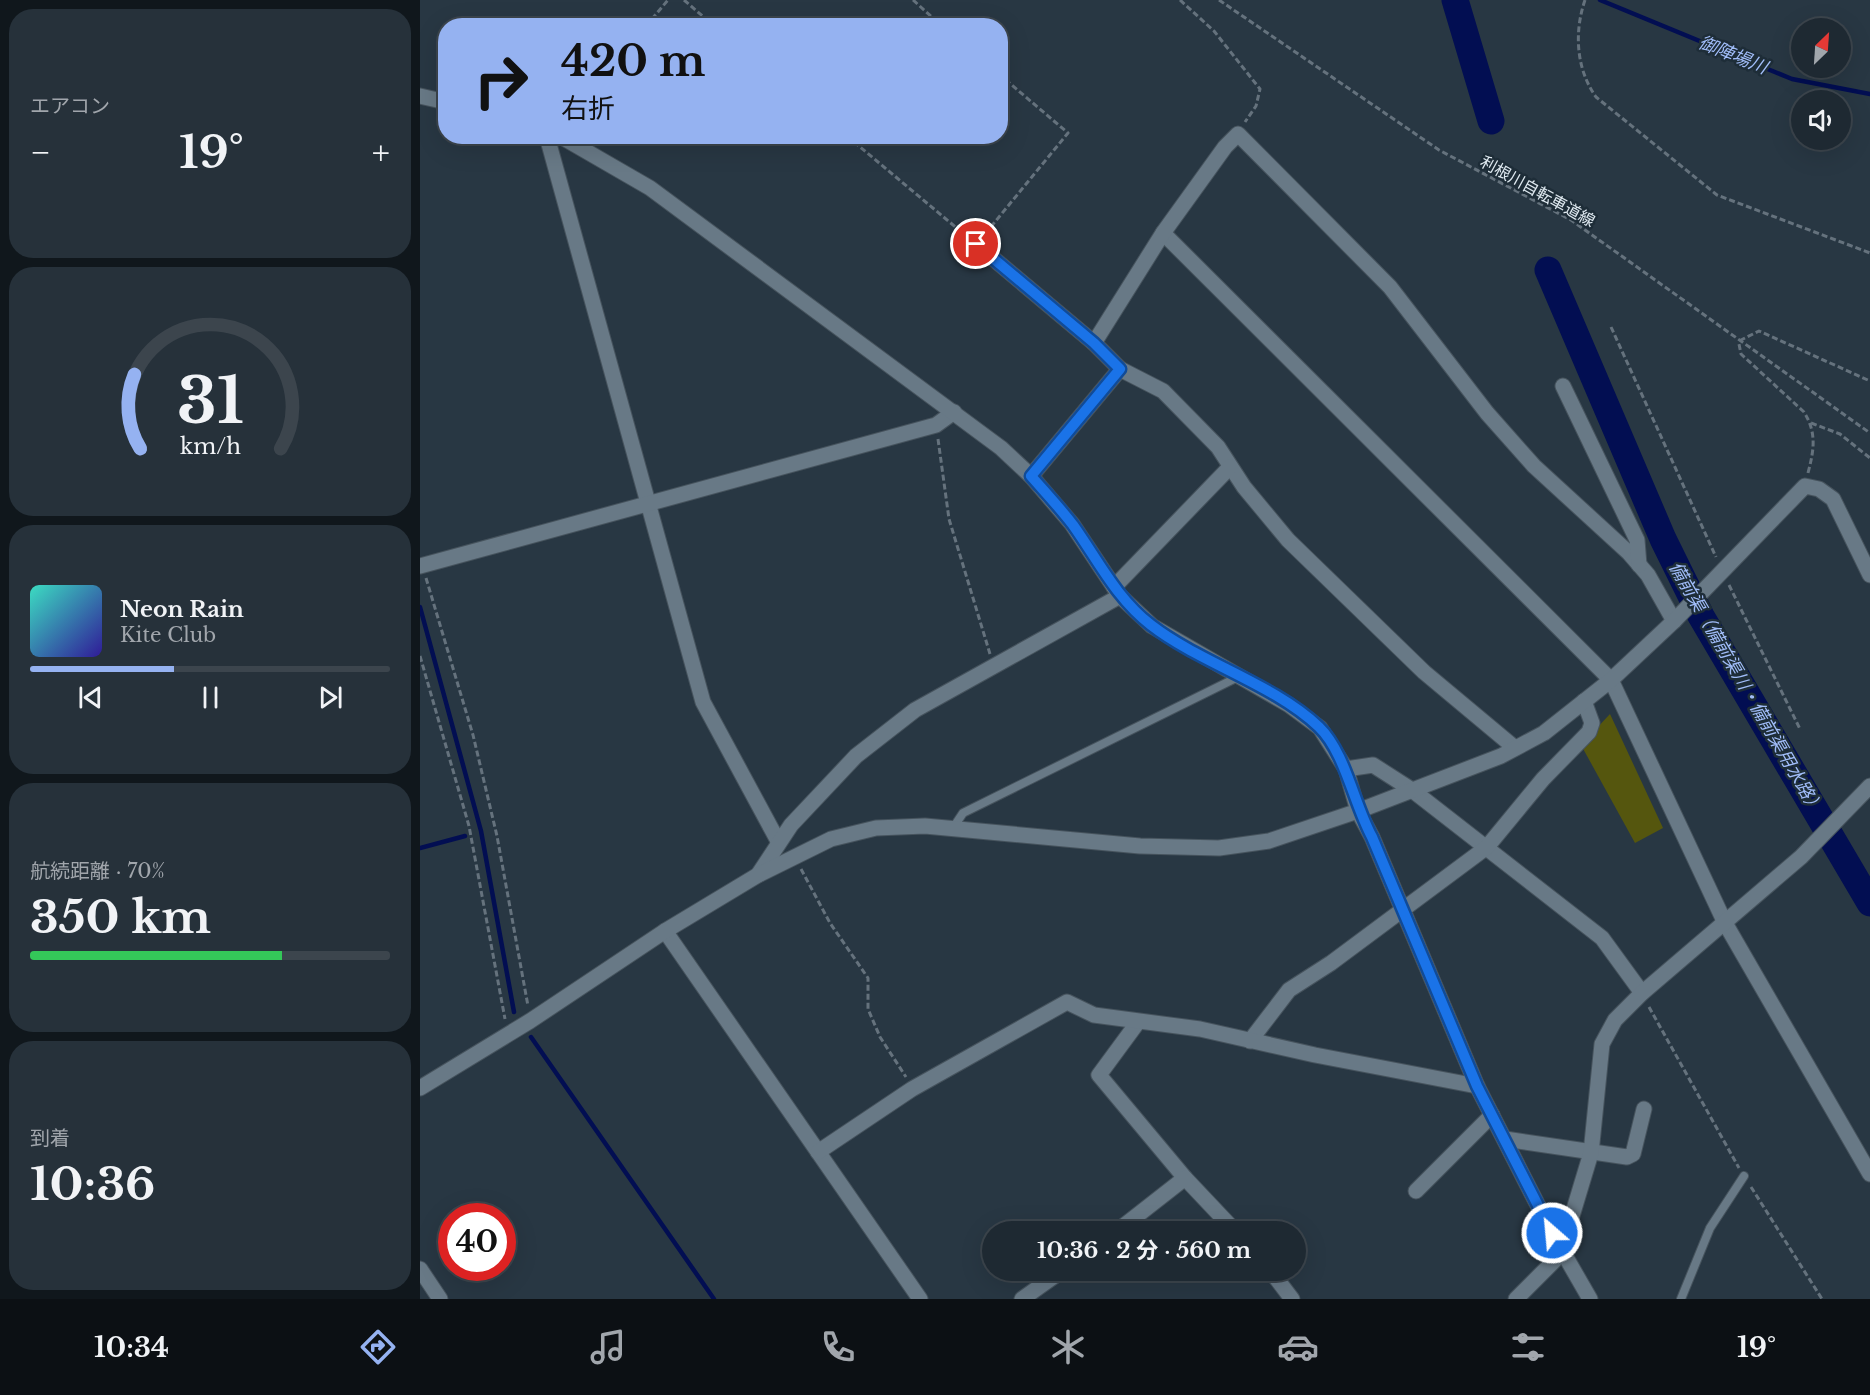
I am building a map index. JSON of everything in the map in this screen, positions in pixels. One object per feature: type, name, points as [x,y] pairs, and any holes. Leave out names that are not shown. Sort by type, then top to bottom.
[{"type":"street","points":[[420,96],[438,100]]},
{"type":"street","points":[[1094,343],[1163,232],[1225,147],[1238,134],[1390,287],[1487,413],[1534,466],[1648,575],[1674,621]]},
{"type":"street","points":[[549,144],[703,702],[778,842]]},
{"type":"street","points":[[574,144],[650,188],[1001,448],[1031,476],[1072,524],[1117,592],[1152,626],[1290,705],[1320,728],[1346,769],[1358,811],[1403,910],[1477,1086],[1590,1299]]},
{"type":"street","points":[[1163,232],[1611,680],[1725,923],[1870,1174]]},
{"type":"street","points":[[976,244],[1094,343],[1120,369],[1163,392],[1218,447],[1230,467],[1288,540],[1424,672],[1515,748]]},
{"type":"street","points":[[1031,476],[1120,369]]},
{"type":"street","points":[[1563,386],[1637,540],[1639,565]]},
{"type":"street","points":[[421,565],[936,425],[954,412]]},
{"type":"street","points":[[758,875],[778,842],[856,756],[915,710],[1117,592],[1230,467]]},
{"type":"street","points":[[420,1088],[507,1032],[530,1021],[665,931],[758,875],[831,839],[876,828],[925,826],[1140,846],[1219,848],[1269,842],[1358,811],[1515,748],[1544,733],[1611,680],[1674,621],[1805,486],[1819,489],[1833,499],[1870,575]]},
{"type":"street","points":[[1250,1041],[1289,990],[1331,963],[1487,847],[1543,779],[1589,732],[1593,723],[1584,701]]},
{"type":"street","points":[[1346,769],[1373,765],[1412,790],[1602,938],[1642,993]]},
{"type":"street","points":[[1516,1299],[1554,1261],[1562,1249],[1591,1153],[1602,1044],[1615,1020],[1642,993],[1801,856],[1842,817],[1870,786]]},
{"type":"street","points":[[665,931],[920,1299]]},
{"type":"street","points":[[818,1152],[912,1089],[1067,1002],[1094,1015],[1200,1029],[1477,1086]]},
{"type":"street","points":[[1138,1022],[1099,1075],[1185,1178],[1226,1221]]},
{"type":"street","points":[[1504,1139],[1627,1157],[1633,1154],[1644,1109]]},
{"type":"street","points":[[1416,1191],[1492,1115]]},
{"type":"street","points":[[1130,1221],[1185,1178]]},
{"type":"street","points":[[420,1269],[440,1299]]},
{"type":"street","points":[[1022,1299],[1048,1281]]},
{"type":"street","points":[[1278,1281],[1292,1299]]},
{"type":"lane","points":[[953,828],[963,813],[1238,676]]},
{"type":"lane","points":[[1681,1299],[1710,1228],[1744,1176]]},
{"type":"path","points":[[653,18],[668,0]]},
{"type":"path","points":[[684,0],[705,18]]},
{"type":"path","points":[[913,0],[933,18]]},
{"type":"path","points":[[1180,0],[1214,31],[1260,89],[1256,106],[1238,134]]},
{"type":"path","name":"利根川自転車道線","points":[[1219,0],[1439,150],[1572,220],[1870,433]]},
{"type":"path","points":[[1585,2],[1579,29],[1579,53],[1586,83],[1596,97],[1717,195],[1870,253]]},
{"type":"path","points":[[857,144],[976,244],[1068,133],[1008,82]]},
{"type":"path","points":[[1611,327],[1717,577],[1800,729]]},
{"type":"path","points":[[1805,486],[1815,446],[1811,423],[1804,412],[1741,354],[1739,344],[1741,340],[1759,331],[1870,381]]},
{"type":"path","points":[[1811,423],[1840,434],[1870,458]]},
{"type":"path","points":[[936,425],[949,519],[993,666]]},
{"type":"path","points":[[421,565],[473,735],[497,836],[530,1021]]},
{"type":"path","points":[[420,656],[469,826],[507,1032]]},
{"type":"path","points":[[794,856],[831,923],[868,978],[868,1009],[880,1037],[912,1089]]},
{"type":"path","points":[[1642,993],[1744,1176],[1822,1299]]},
{"type":"shaded area","points":[[1610,714],[1663,828],[1635,843],[1581,745]]},
{"type":"waterway","name":"備前渠（備前渠川・備前渠用水路）","points":[[1455,0],[1491,121]]},
{"type":"waterway","name":"御陣場川","points":[[1600,0],[1792,79],[1870,94]]},
{"type":"waterway","name":"備前渠（備前渠川・備前渠用水路）","points":[[1548,270],[1663,539],[1701,616],[1870,903]]},
{"type":"waterway","points":[[420,607],[481,831],[514,1012]]},
{"type":"waterway","points":[[420,848],[465,836]]},
{"type":"waterway","points":[[531,1037],[714,1299]]},
{"type":"route","points":[[976,244],[1094,343],[1120,369],[1106,383],[1031,476],[1072,524],[1120,596],[1152,626],[1290,705],[1320,728],[1346,769],[1358,811],[1372,837],[1477,1086],[1552,1233]]}]
